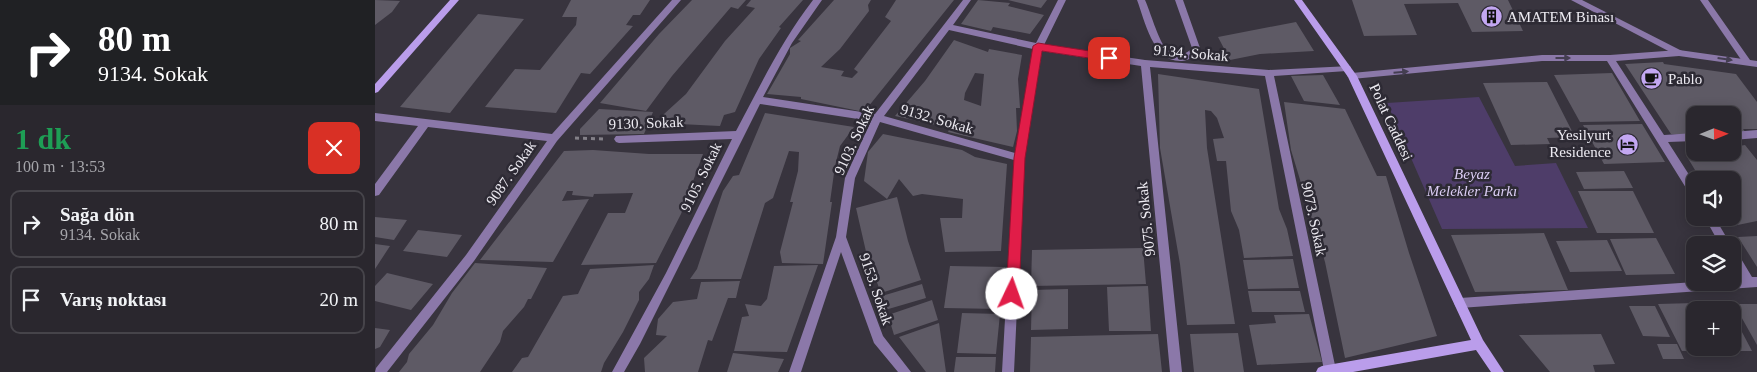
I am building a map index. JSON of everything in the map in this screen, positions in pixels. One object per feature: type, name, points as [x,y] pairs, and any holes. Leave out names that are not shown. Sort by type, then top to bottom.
[{"type":"main road","points":[[375,90],[455,0]]},
{"type":"main road","name":"Polat Caddesi","points":[[1298,0],[1349,72],[1479,344],[1498,372]]},
{"type":"main road","points":[[1326,371],[1479,344]]},
{"type":"street","name":"9087. Sokak","points":[[379,372],[470,258],[554,138],[677,0]]},
{"type":"street","name":"9105. Sokak","points":[[618,372],[642,331],[739,135],[797,25],[818,0]]},
{"type":"street","name":"9103. Sokak","points":[[795,372],[841,237],[850,178],[877,118],[967,0]]},
{"type":"street","points":[[1009,372],[1019,158],[1038,46],[1062,0]]},
{"type":"street","points":[[1141,0],[1160,48],[1164,53],[1178,58],[1190,55],[1196,48],[1179,0]]},
{"type":"street","points":[[1575,0],[1679,53],[1757,64]]},
{"type":"street","points":[[1704,0],[1747,62]]},
{"type":"street","name":"9134. Sokak","points":[[946,26],[1038,46],[1145,63],[1269,73],[1349,72],[1542,58],[1610,58],[1679,53]]},
{"type":"street","points":[[1610,58],[1686,178]]},
{"type":"street","name":"9075. Sokak","points":[[1145,63],[1176,372]]},
{"type":"street","name":"9073. Sokak","points":[[1269,73],[1326,371]]},
{"type":"street","name":"9132. Sokak","points":[[757,100],[877,118],[1019,158]]},
{"type":"street","points":[[375,117],[554,138]]},
{"type":"street","points":[[375,192],[426,122]]},
{"type":"street","points":[[1741,135],[1757,134]]},
{"type":"street","name":"9130. Sokak","points":[[619,139],[739,135]]},
{"type":"street","points":[[1662,139],[1686,138]]},
{"type":"street","name":"9153. Sokak","points":[[841,237],[877,338],[905,372]]},
{"type":"street","points":[[1741,266],[1753,282]]},
{"type":"street","points":[[1460,303],[1753,282]]},
{"type":"path","name":"9130. Sokak","points":[[554,138],[619,139]]},
{"type":"green space","name":"Beyaz Melekler Parkı","points":[[1479,97],[1515,166],[1556,163],[1588,228],[1442,229],[1387,103]]},
{"type":"building","points":[[375,0],[400,1],[392,12],[375,25]]},
{"type":"building","points":[[571,0],[650,0],[640,15],[633,15],[626,25],[633,26],[590,74],[581,73],[556,113],[485,107],[515,69],[540,70],[576,25],[577,17],[562,17]]},
{"type":"building","points":[[692,0],[746,0],[738,9],[731,7],[672,76],[646,111],[600,103],[659,34]]},
{"type":"building","points":[[751,0],[803,0],[779,27],[781,28],[759,59],[735,112],[724,115],[720,126],[659,123],[664,114],[686,94],[725,41],[755,8],[746,6]]},
{"type":"building","points":[[834,0],[871,0],[868,5],[869,11],[840,49],[821,67],[844,71],[841,76],[852,78],[858,72],[854,69],[891,21],[885,17],[896,0],[954,0],[864,112],[801,99],[801,97],[767,94],[790,54],[790,48],[801,41],[798,40]]},
{"type":"building","points":[[978,0],[1010,3],[1008,6],[1044,15],[1030,34],[993,27],[991,31],[961,24]]},
{"type":"building","points":[[1008,0],[1047,0],[1041,8]]},
{"type":"building","name":"AMATEM Binası","points":[[1352,0],[1508,0],[1523,31],[1472,32],[1458,3],[1404,4],[1417,35],[1364,36]]},
{"type":"building","points":[[478,14],[524,19],[450,113],[400,107]]},
{"type":"building","points":[[1296,22],[1314,51],[1260,54],[1230,60],[1218,37]]},
{"type":"building","points":[[954,40],[988,52],[989,49],[1022,55],[1018,79],[1020,108],[1016,108],[1017,131],[1013,147],[948,132],[950,128],[895,116],[925,81]],"holes":[[[975,73],[984,74],[981,106],[964,100],[965,93]]]},
{"type":"building","points":[[1663,62],[1664,64],[1736,74],[1757,102],[1757,129],[1743,129],[1746,133],[1741,133],[1741,106],[1686,106],[1686,135],[1671,134],[1625,64]]},
{"type":"building","points":[[1612,73],[1640,121],[1580,122],[1554,75]]},
{"type":"building","points":[[1158,74],[1259,89],[1279,209],[1287,229],[1293,256],[1244,258],[1239,230],[1231,211],[1226,161],[1217,161],[1213,139],[1224,138],[1217,118],[1211,111],[1205,110],[1207,148],[1235,324],[1187,325],[1180,264],[1160,148]]},
{"type":"building","points":[[1323,75],[1340,105],[1304,101],[1291,76]]},
{"type":"building","points":[[1547,82],[1575,137],[1547,138],[1550,144],[1511,145],[1483,83]]},
{"type":"building","points":[[1284,102],[1345,109],[1377,176],[1386,176],[1437,336],[1345,358],[1325,262],[1291,150]]},
{"type":"building","points":[[599,109],[653,112],[644,134],[580,135],[580,129]]},
{"type":"building","points":[[765,113],[854,127],[840,146],[835,166],[823,264],[782,263],[780,252],[793,202],[790,202],[798,171],[799,152],[789,151],[773,198],[765,203],[741,279],[690,279],[697,269],[723,191],[733,176],[739,175]]},
{"type":"building","points":[[1642,124],[1665,162],[1604,164],[1583,125]]},
{"type":"building","points":[[883,134],[962,150],[975,157],[1007,164],[1001,251],[945,252],[940,218],[962,218],[963,199],[922,194],[913,196],[899,179],[887,199],[864,181],[868,152]]},
{"type":"building","points":[[1745,145],[1757,160],[1757,221],[1741,224],[1741,171],[1696,171],[1690,161],[1741,161],[1741,146]]},
{"type":"building","points":[[593,150],[649,154],[703,154],[681,214],[656,263],[581,265],[608,213],[625,213],[633,193],[594,194],[593,197],[572,195],[573,191],[567,191],[562,201],[589,199],[553,262],[480,260],[564,151]]},
{"type":"building","points":[[1624,171],[1633,188],[1584,189],[1576,172]]},
{"type":"building","points":[[1578,191],[1633,191],[1654,233],[1597,233]]},
{"type":"building","points":[[897,197],[908,241],[921,280],[881,293],[867,256],[856,208]]},
{"type":"building","points":[[375,217],[407,220],[394,240],[375,237]]},
{"type":"building","points":[[418,230],[462,235],[447,257],[403,251]]},
{"type":"building","points":[[1544,233],[1568,290],[1475,292],[1451,235]]},
{"type":"building","points":[[1757,236],[1757,267],[1741,242],[1741,237]]},
{"type":"building","points":[[1656,238],[1675,274],[1626,275],[1610,239]]},
{"type":"building","points":[[1607,240],[1622,271],[1570,272],[1556,241]]},
{"type":"building","points":[[375,244],[390,246],[375,269]]},
{"type":"building","points":[[1143,248],[1146,284],[1031,286],[1032,250]]},
{"type":"building","points":[[1293,259],[1299,288],[1248,289],[1243,260]]},
{"type":"building","points":[[475,263],[547,268],[531,299],[528,299],[524,307],[503,331],[500,342],[480,372],[399,372],[407,362],[409,354],[433,325],[452,293]]},
{"type":"building","points":[[654,265],[649,279],[639,292],[639,300],[623,332],[604,363],[601,372],[512,372],[522,358],[528,357],[563,296],[578,294],[590,269]]},
{"type":"building","points":[[818,265],[787,352],[734,351],[742,317],[749,316],[745,304],[761,306],[767,299],[774,266]]},
{"type":"building","points":[[950,266],[1005,267],[1001,309],[944,308]]},
{"type":"building","points":[[387,273],[433,284],[411,310],[375,301],[375,286]]},
{"type":"building","points":[[740,281],[736,298],[728,298],[712,341],[708,340],[698,372],[645,372],[644,358],[667,336],[656,335],[658,319],[673,302],[697,299],[701,282]]},
{"type":"building","points":[[922,284],[926,298],[885,310],[882,296]]},
{"type":"building","points":[[1148,286],[1151,331],[1109,331],[1107,287]]},
{"type":"building","points":[[1068,289],[1068,329],[1031,330],[1032,290]]},
{"type":"building","points":[[1248,291],[1300,291],[1305,312],[1252,312]]},
{"type":"building","points":[[932,300],[938,320],[894,335],[888,315]]},
{"type":"building","points":[[1686,303],[1686,351],[1682,351],[1658,304]]},
{"type":"building","points":[[1741,304],[1757,304],[1757,345],[1741,316]]},
{"type":"building","points":[[1629,306],[1655,306],[1670,337],[1643,336]]},
{"type":"building","points":[[962,313],[1000,314],[996,354],[957,353]]},
{"type":"building","points":[[1309,314],[1322,362],[1257,365],[1249,325],[1276,323],[1274,315]]},
{"type":"building","points":[[939,323],[946,372],[926,372],[899,337]]},
{"type":"building","points":[[375,328],[390,330],[380,347],[375,349]]},
{"type":"building","points":[[1741,330],[1752,351],[1741,351]]},
{"type":"building","points":[[1238,333],[1244,372],[1194,372],[1190,334]]},
{"type":"building","points":[[1158,334],[1162,372],[1030,372],[1031,337]]},
{"type":"building","points":[[1601,334],[1615,364],[1593,365],[1595,372],[1550,372],[1519,335]]},
{"type":"building","points":[[1657,344],[1677,344],[1684,359],[1663,359]]},
{"type":"building","points":[[733,353],[784,359],[778,372],[727,372]]},
{"type":"building","points":[[956,357],[996,357],[995,372],[954,372]]},
{"type":"place","name":"AMATEM Binası","points":[[1491,17]]},
{"type":"place","name":"Pablo","points":[[1652,79]]},
{"type":"place","name":"Yesilyurt Residence","points":[[1627,144]]},
{"type":"route","points":[[1012,294],[1019,158],[1038,46],[1109,58]]}]
